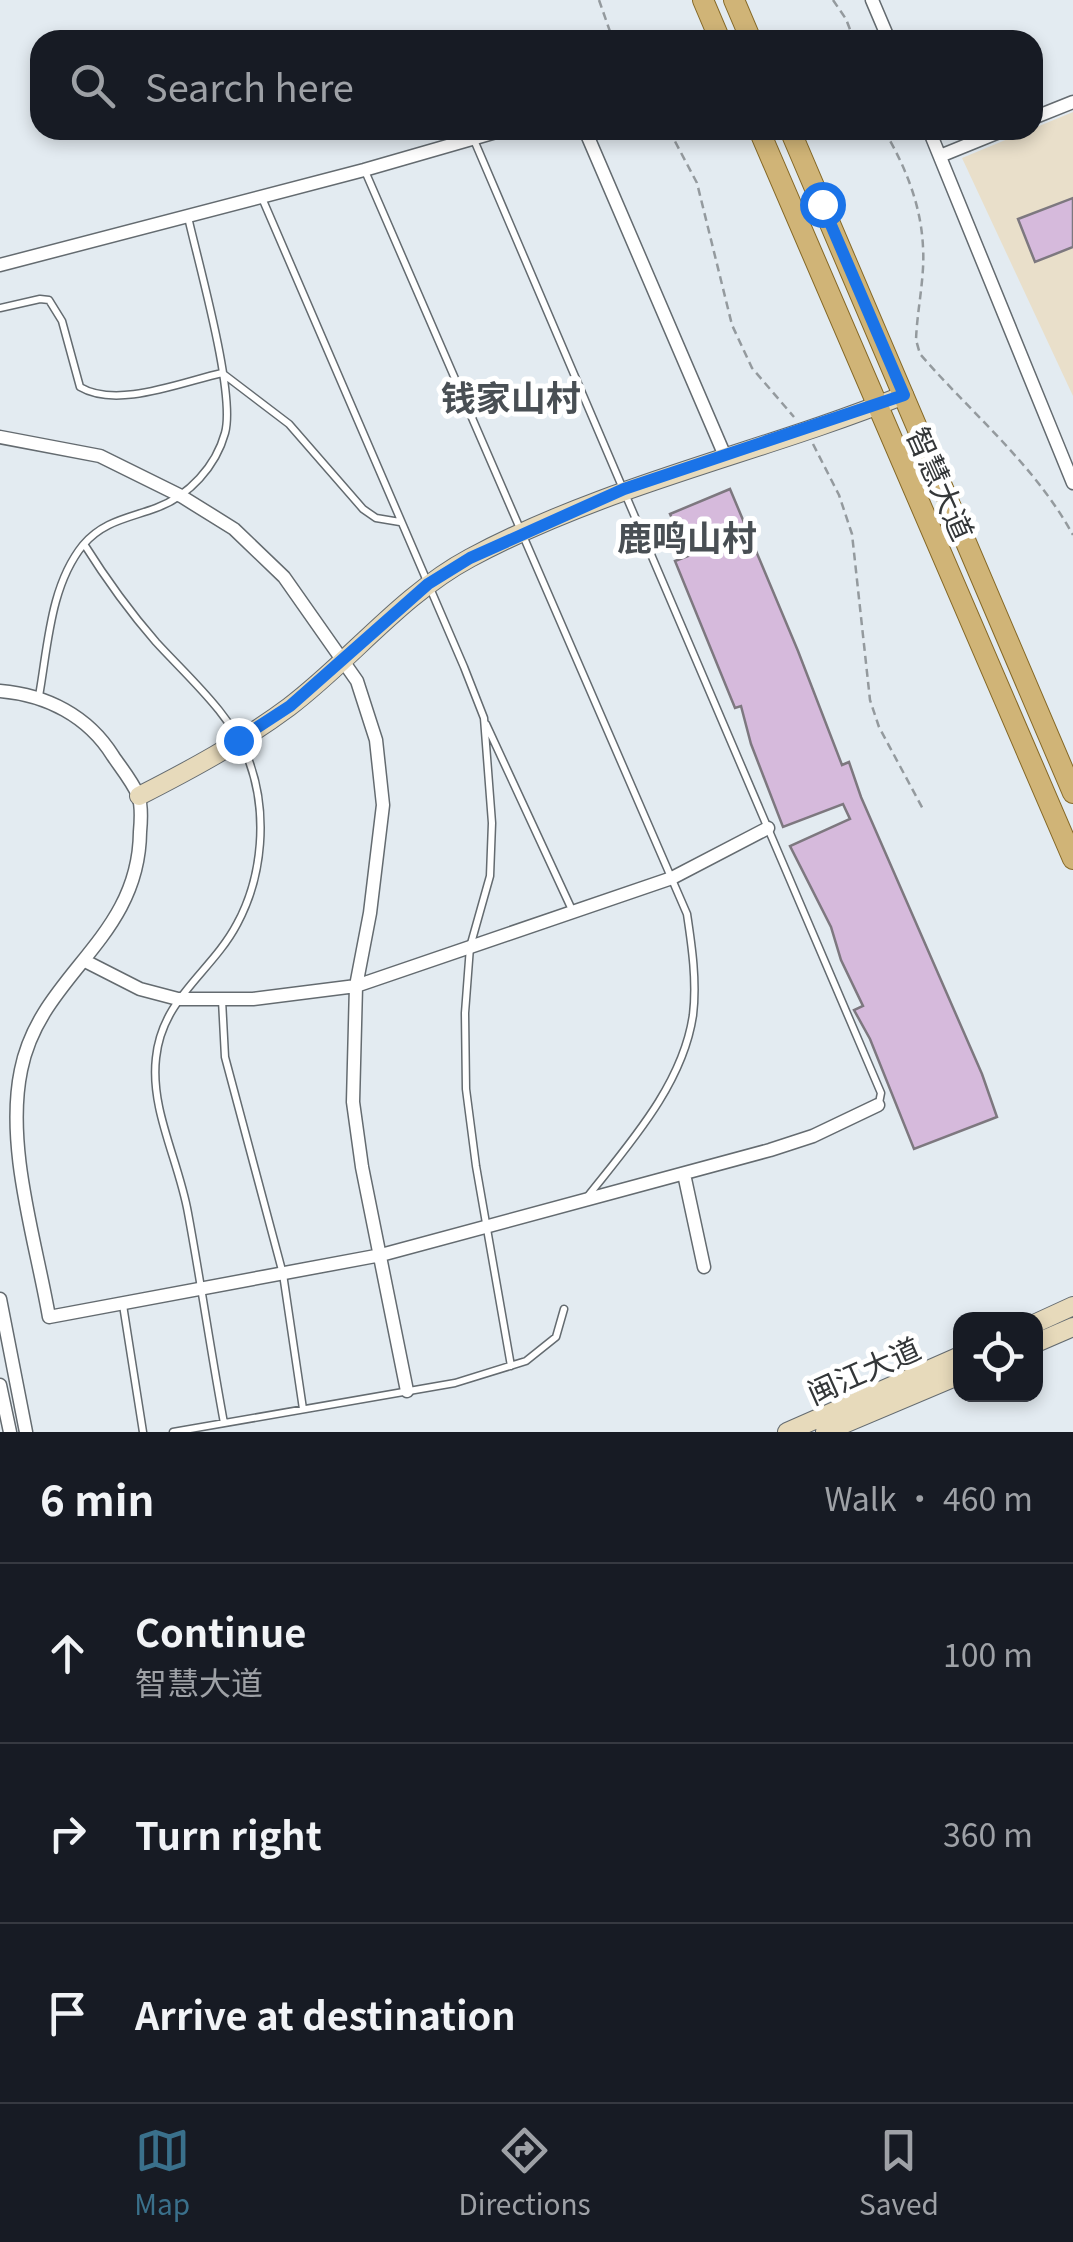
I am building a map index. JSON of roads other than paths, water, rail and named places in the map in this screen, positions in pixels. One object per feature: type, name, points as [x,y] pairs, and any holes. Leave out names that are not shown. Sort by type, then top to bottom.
[{"type":"main road","points":[[703,0],[716,30]]},
{"type":"main road","points":[[734,0],[747,30]]},
{"type":"main road","name":"智慧大道","points":[[763,140],[1073,858]]},
{"type":"main road","name":"智慧大道","points":[[794,140],[1073,793]]},
{"type":"street","points":[[872,0],[885,30]]},
{"type":"street","points":[[1043,114],[1073,102]]},
{"type":"street","points":[[0,265],[470,140]]},
{"type":"street","points":[[589,140],[725,456]]},
{"type":"street","points":[[933,140],[1073,483]]},
{"type":"street","points":[[940,156],[979,140]]},
{"type":"street","points":[[138,796],[194,768],[290,706],[428,584],[470,558],[624,489],[904,395]]},
{"type":"street","points":[[0,437],[100,456],[181,496],[234,529],[302,600],[357,681],[381,769],[383,805],[356,986],[353,1102],[362,1167],[407,1391]]},
{"type":"street","points":[[0,691],[38,698],[65,709],[88,726],[104,742],[138,796],[141,821],[138,871],[110,930],[64,982],[29,1041],[17,1092],[16,1125],[49,1317],[381,1255],[814,1136],[878,1105]]},
{"type":"street","points":[[85,961],[140,989],[178,999],[253,999],[356,986],[672,878],[768,828]]},
{"type":"street","points":[[684,1174],[704,1266]]},
{"type":"street","points":[[0,1299],[26,1432]]},
{"type":"street","points":[[1043,1320],[1073,1306]]},
{"type":"street","points":[[1043,1340],[1073,1327]]},
{"type":"street","name":"闽江大道","points":[[787,1432],[953,1359]]},
{"type":"street","name":"闽江大道","points":[[824,1432],[953,1378]]},
{"type":"street","points":[[0,1384],[10,1432]]},
{"type":"lane","points":[[474,140],[882,1093],[878,1105]]},
{"type":"lane","points":[[364,170],[687,914],[694,956],[693,1016],[678,1062],[658,1103],[584,1200]]},
{"type":"lane","points":[[261,197],[484,718],[573,912]]},
{"type":"lane","points":[[38,698],[60,590],[84,544],[114,520],[181,496],[208,470],[226,432],[228,397],[188,216]]},
{"type":"lane","points":[[0,308],[40,298],[49,300],[62,321],[80,387],[92,394],[107,397],[151,390],[222,372]]},
{"type":"lane","points":[[222,372],[289,424],[363,509],[376,518],[400,522]]},
{"type":"lane","points":[[84,544],[111,587],[222,716],[249,760],[254,783],[260,855],[252,892],[236,926],[168,1011],[156,1052],[155,1090],[188,1212],[224,1423]]},
{"type":"lane","points":[[484,718],[492,848],[483,909],[470,947],[466,1089],[511,1366]]},
{"type":"lane","points":[[222,999],[225,1057],[283,1274],[303,1409]]},
{"type":"lane","points":[[123,1304],[143,1432]]},
{"type":"lane","points":[[173,1432],[456,1382],[526,1362],[556,1336],[564,1309]]},
{"type":"district","name":"钱家山村","points":[[511,395]]},
{"type":"district","name":"鹿鸣山村","points":[[687,535]]}]
